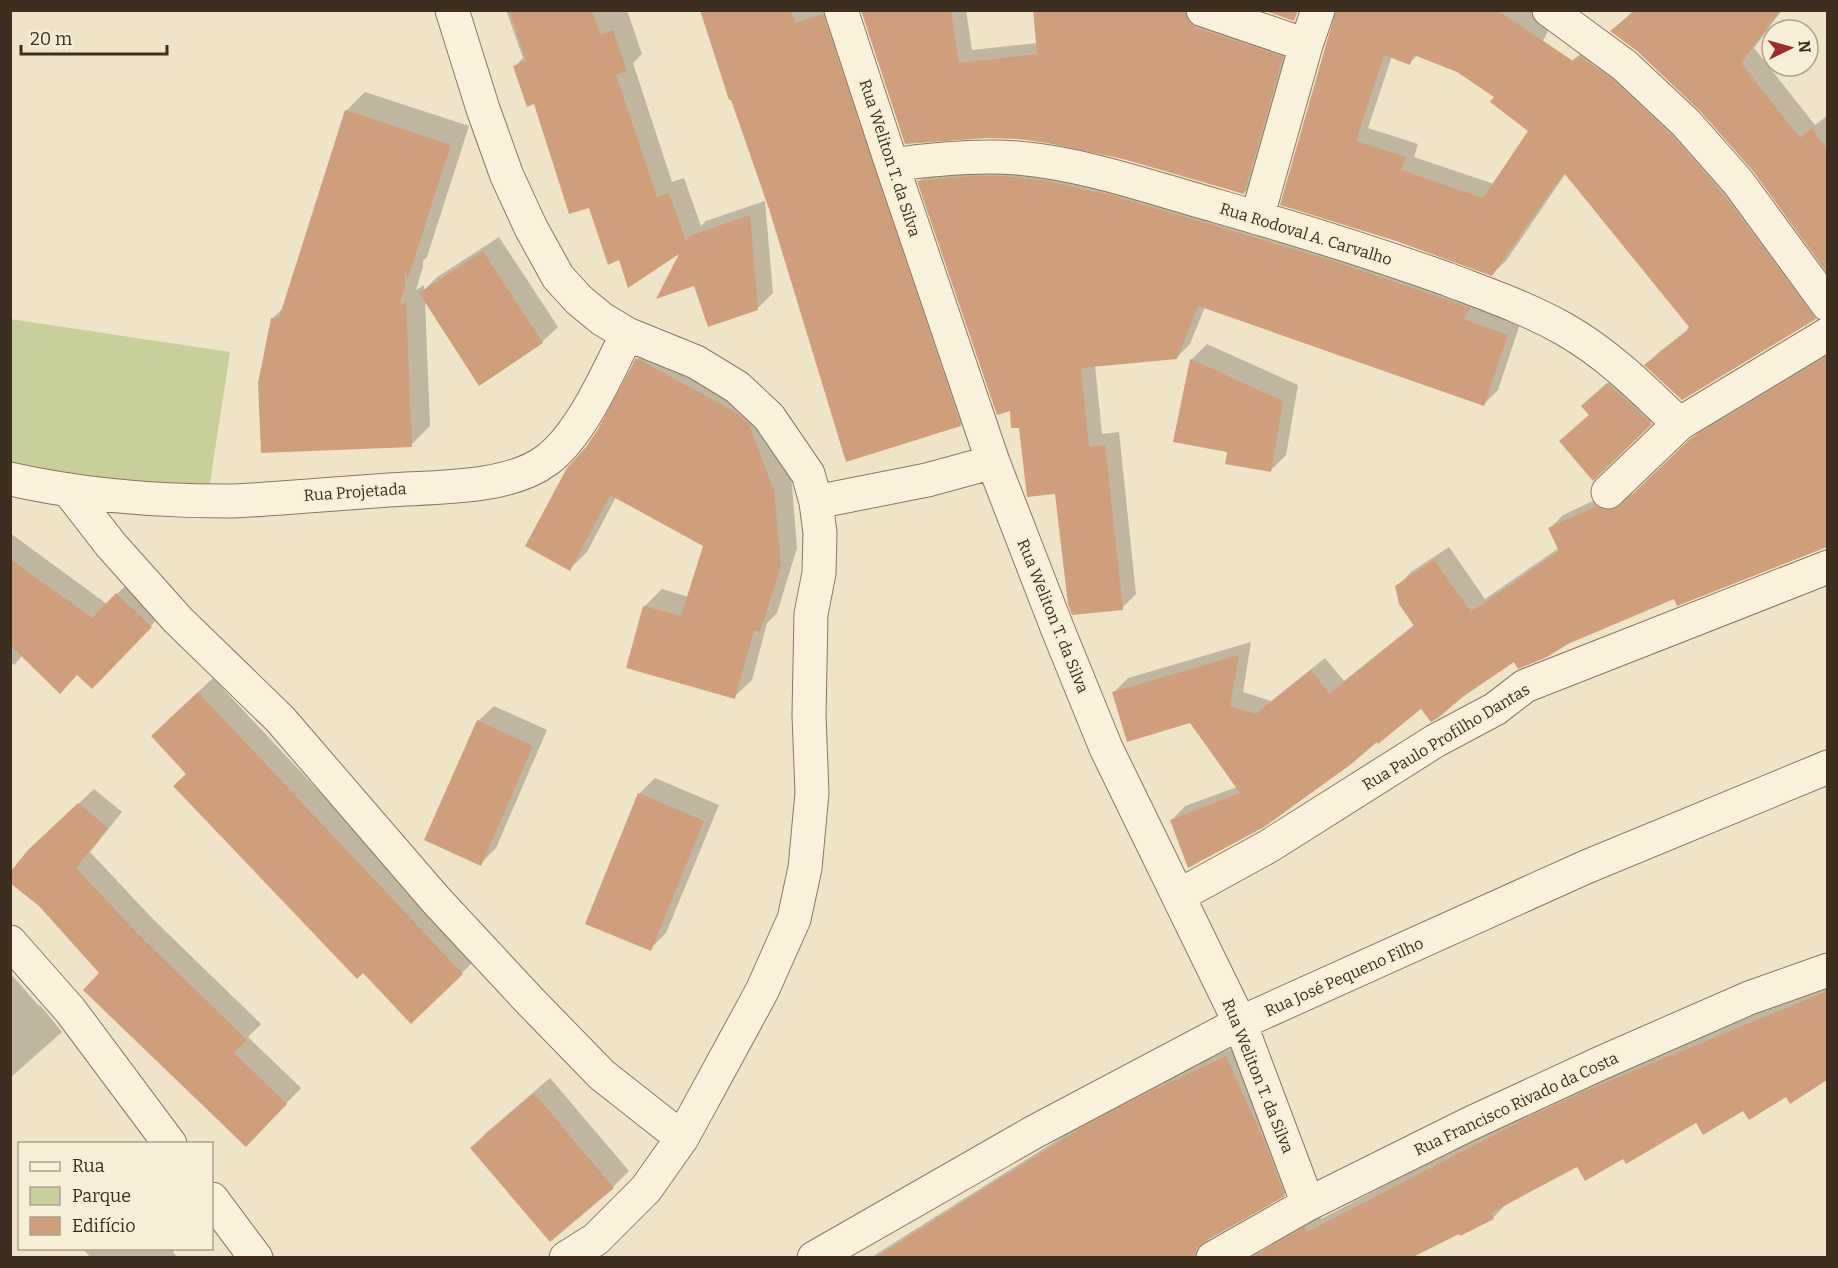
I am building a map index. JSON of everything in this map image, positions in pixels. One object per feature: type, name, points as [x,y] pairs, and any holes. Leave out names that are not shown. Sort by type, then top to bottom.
[{"type":"street","points":[[452,10],[507,176],[531,228],[558,277],[579,300],[602,319],[627,334],[696,362],[737,387],[769,417],[808,474],[816,502],[820,533],[819,573],[811,614],[809,715],[812,793],[803,878],[794,919],[762,991],[682,1138],[602,1248],[566,1257]]},
{"type":"street","name":"Rua Weliton T. da Silva","points":[[842,10],[993,462],[1106,748],[1240,1023],[1308,1204]]},
{"type":"street","points":[[1203,10],[1306,45]]},
{"type":"street","points":[[1257,218],[1318,10]]},
{"type":"street","points":[[1549,10],[1624,65],[1686,123],[1738,182],[1827,305]]},
{"type":"street","name":"Rua Rodoval A. Carvalho","points":[[892,165],[975,156],[1031,160],[1096,172],[1257,218],[1408,265],[1505,301],[1563,329],[1626,372],[1679,424]]},
{"type":"street","name":"Rua Projetada","points":[[10,479],[69,491],[160,499],[227,501],[428,488],[509,478],[549,459],[568,438],[594,401],[627,334]]},
{"type":"street","points":[[1608,492],[1679,424],[1827,334]]},
{"type":"street","points":[[816,502],[927,480],[993,462]]},
{"type":"street","points":[[69,491],[111,545],[178,620],[280,719],[436,900],[537,1008],[602,1075],[682,1138]]},
{"type":"street","name":"Rua Paulo Profilho Dantas","points":[[1178,896],[1269,846],[1436,741],[1495,709],[1525,687],[1827,567]]},
{"type":"street","name":"Rua José Pequeno Filho","points":[[814,1257],[1034,1132],[1240,1023],[1586,867],[1827,767]]},
{"type":"street","points":[[10,942],[70,1010],[169,1142]]},
{"type":"street","name":"Rua Francisco Rivado da Costa","points":[[1213,1257],[1308,1204],[1603,1062],[1749,998],[1827,970]]},
{"type":"street","points":[[213,1200],[256,1257]]},
{"type":"green space","points":[[10,319],[230,352],[208,496],[11,466]]},
{"type":"building","points":[[509,10],[592,10],[600,35],[613,30],[627,71],[616,75],[657,197],[669,193],[686,241],[689,236],[750,215],[758,310],[708,327],[694,286],[656,299],[679,254],[628,288],[619,260],[608,265],[589,208],[569,214],[534,104],[527,107],[513,66],[526,61]]},
{"type":"building","points":[[700,10],[791,10],[795,23],[823,14],[961,426],[846,462],[769,209],[731,100],[729,100]]},
{"type":"building","points":[[861,10],[951,10],[959,63],[1037,54],[1033,10],[1185,10],[1189,22],[1197,28],[1283,57],[1244,194],[1123,159],[1047,143],[986,138],[905,144]]},
{"type":"building","points":[[1263,10],[1298,10],[1294,21]]},
{"type":"building","points":[[1336,10],[1497,10],[1573,61],[1580,56],[1612,79],[1673,136],[1723,194],[1816,319],[1682,400],[1644,365],[1689,327],[1564,173],[1492,276],[1396,241],[1280,205]],"holes":[[[1384,55],[1410,65],[1414,55],[1457,72],[1494,97],[1490,102],[1528,131],[1483,198],[1401,170],[1406,157],[1356,141]]]},
{"type":"building","points":[[1636,10],[1781,10],[1775,18],[1760,18],[1760,38],[1741,63],[1800,138],[1812,128],[1827,149],[1827,273],[1753,171],[1700,111],[1637,51],[1610,31]]},
{"type":"building","points":[[345,110],[451,145],[408,278],[405,272],[405,287],[399,306],[406,302],[412,447],[261,453],[258,383],[271,318],[279,318]]},
{"type":"building","points":[[971,176],[1041,180],[1114,196],[1327,259],[1471,308],[1463,319],[1508,335],[1484,406],[1198,306],[1177,359],[1081,368],[1089,447],[1105,445],[1123,610],[1072,615],[1068,604],[1055,494],[1027,497],[1019,428],[1011,428],[1010,411],[997,415],[917,181]]},
{"type":"building","points":[[483,251],[543,343],[479,386],[419,293]]},
{"type":"building","points":[[1827,356],[1827,547],[1677,606],[1674,599],[1568,644],[1547,657],[1518,669],[1514,662],[1431,722],[1421,709],[1378,744],[1377,742],[1350,765],[1264,827],[1188,868],[1170,820],[1240,793],[1190,723],[1127,742],[1112,692],[1239,655],[1230,706],[1256,714],[1311,670],[1329,694],[1414,626],[1399,604],[1395,586],[1434,560],[1471,612],[1559,551],[1548,528],[1596,506],[1603,510],[1612,510],[1620,506],[1690,439]]},
{"type":"building","points":[[636,358],[737,413],[749,424],[774,491],[781,566],[760,632],[754,630],[735,699],[626,668],[643,606],[681,616],[703,546],[610,495],[570,571],[525,546],[567,468],[586,447],[598,429]]},
{"type":"building","points":[[1190,359],[1283,401],[1271,472],[1225,464],[1227,452],[1173,442]]},
{"type":"building","points":[[1607,383],[1652,424],[1593,481],[1559,441],[1589,415],[1581,406]]},
{"type":"building","points":[[10,559],[92,618],[116,593],[152,627],[92,689],[77,675],[60,694],[10,645]]},
{"type":"building","points":[[198,692],[463,974],[411,1024],[363,973],[357,979],[173,786],[186,774],[151,736]]},
{"type":"building","points":[[477,720],[533,746],[481,866],[424,840]]},
{"type":"building","points":[[638,793],[704,821],[651,951],[585,924]]},
{"type":"building","points":[[78,803],[108,828],[76,868],[137,933],[247,1040],[234,1053],[287,1104],[246,1147],[83,990],[99,973],[39,906],[10,883],[10,872],[28,850]]},
{"type":"building","points":[[1827,991],[1827,1080],[1790,1104],[1786,1097],[1749,1120],[1743,1111],[1703,1135],[1696,1123],[1626,1164],[1623,1159],[1585,1181],[1577,1167],[1491,1213],[1494,1219],[1413,1257],[1252,1257],[1305,1227],[1307,1232],[1529,1117],[1590,1089]]},
{"type":"building","points":[[1226,1056],[1262,1136],[1285,1196],[1204,1242],[1197,1248],[1194,1257],[876,1257],[1084,1126]]},
{"type":"building","points":[[534,1093],[614,1188],[550,1242],[470,1148]]}]
